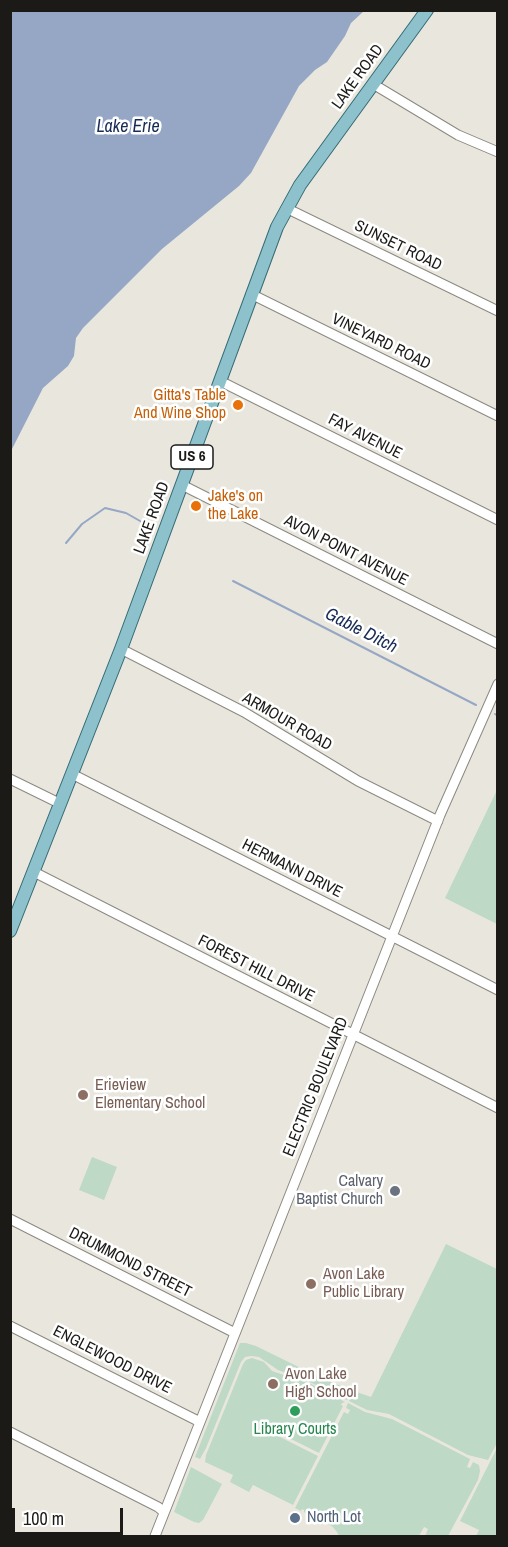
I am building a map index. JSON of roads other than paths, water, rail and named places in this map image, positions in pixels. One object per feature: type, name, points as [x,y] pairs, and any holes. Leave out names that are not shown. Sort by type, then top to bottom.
[{"type":"main road","name":"LAKE ROAD","points":[[10,931],[121,649],[251,294],[286,208],[427,10]]},
{"type":"street","points":[[373,84],[458,135],[498,152]]},
{"type":"street","name":"SUNSET ROAD","points":[[286,208],[498,311]]},
{"type":"street","name":"VINEYARD ROAD","points":[[251,294],[498,416]]},
{"type":"street","name":"FAY AVENUE","points":[[220,381],[498,520]]},
{"type":"street","name":"AVON POINT AVENUE","points":[[182,485],[498,644]]},
{"type":"street","name":"ARMOUR ROAD","points":[[121,649],[244,712],[358,781],[438,821]]},
{"type":"street","name":"ELECTRIC BOULEVARD","points":[[154,1536],[438,821],[498,684]]},
{"type":"street","name":"HERMANN DRIVE","points":[[72,774],[498,990]]},
{"type":"street","points":[[10,779],[61,804]]},
{"type":"street","name":"FOREST HILL DRIVE","points":[[34,872],[498,1108]]},
{"type":"street","name":"DRUMMOND STREET","points":[[10,1219],[235,1333]]},
{"type":"street","name":"ENGLEWOOD DRIVE","points":[[10,1326],[200,1422]]},
{"type":"street","points":[[10,1432],[164,1512]]},
{"type":"water","name":"Lake Erie","points":[[11,10],[364,11],[351,23],[327,62],[299,86],[251,173],[239,186],[162,249],[83,328],[76,338],[74,356],[68,366],[43,388],[11,451]]},
{"type":"waterway","name":"Gable Ditch","points":[[66,543],[82,524],[105,508],[126,513],[154,529]]},
{"type":"waterway","name":"Gable Ditch","points":[[233,581],[476,705]]},
{"type":"place","name":"Gitta's Table And Wine Shop","points":[[238,405]]},
{"type":"place","name":"Jake's on the Lake","points":[[196,506]]},
{"type":"place","name":"Erieview Elementary School","points":[[83,1095]]},
{"type":"place","name":"Calvary Baptist Church","points":[[395,1191]]},
{"type":"place","name":"Avon Lake Public Library","points":[[311,1284]]},
{"type":"place","name":"Avon Lake High School","points":[[273,1384]]},
{"type":"place","name":"Library Courts","points":[[295,1411]]},
{"type":"place","name":"North Lot","points":[[295,1518]]}]
